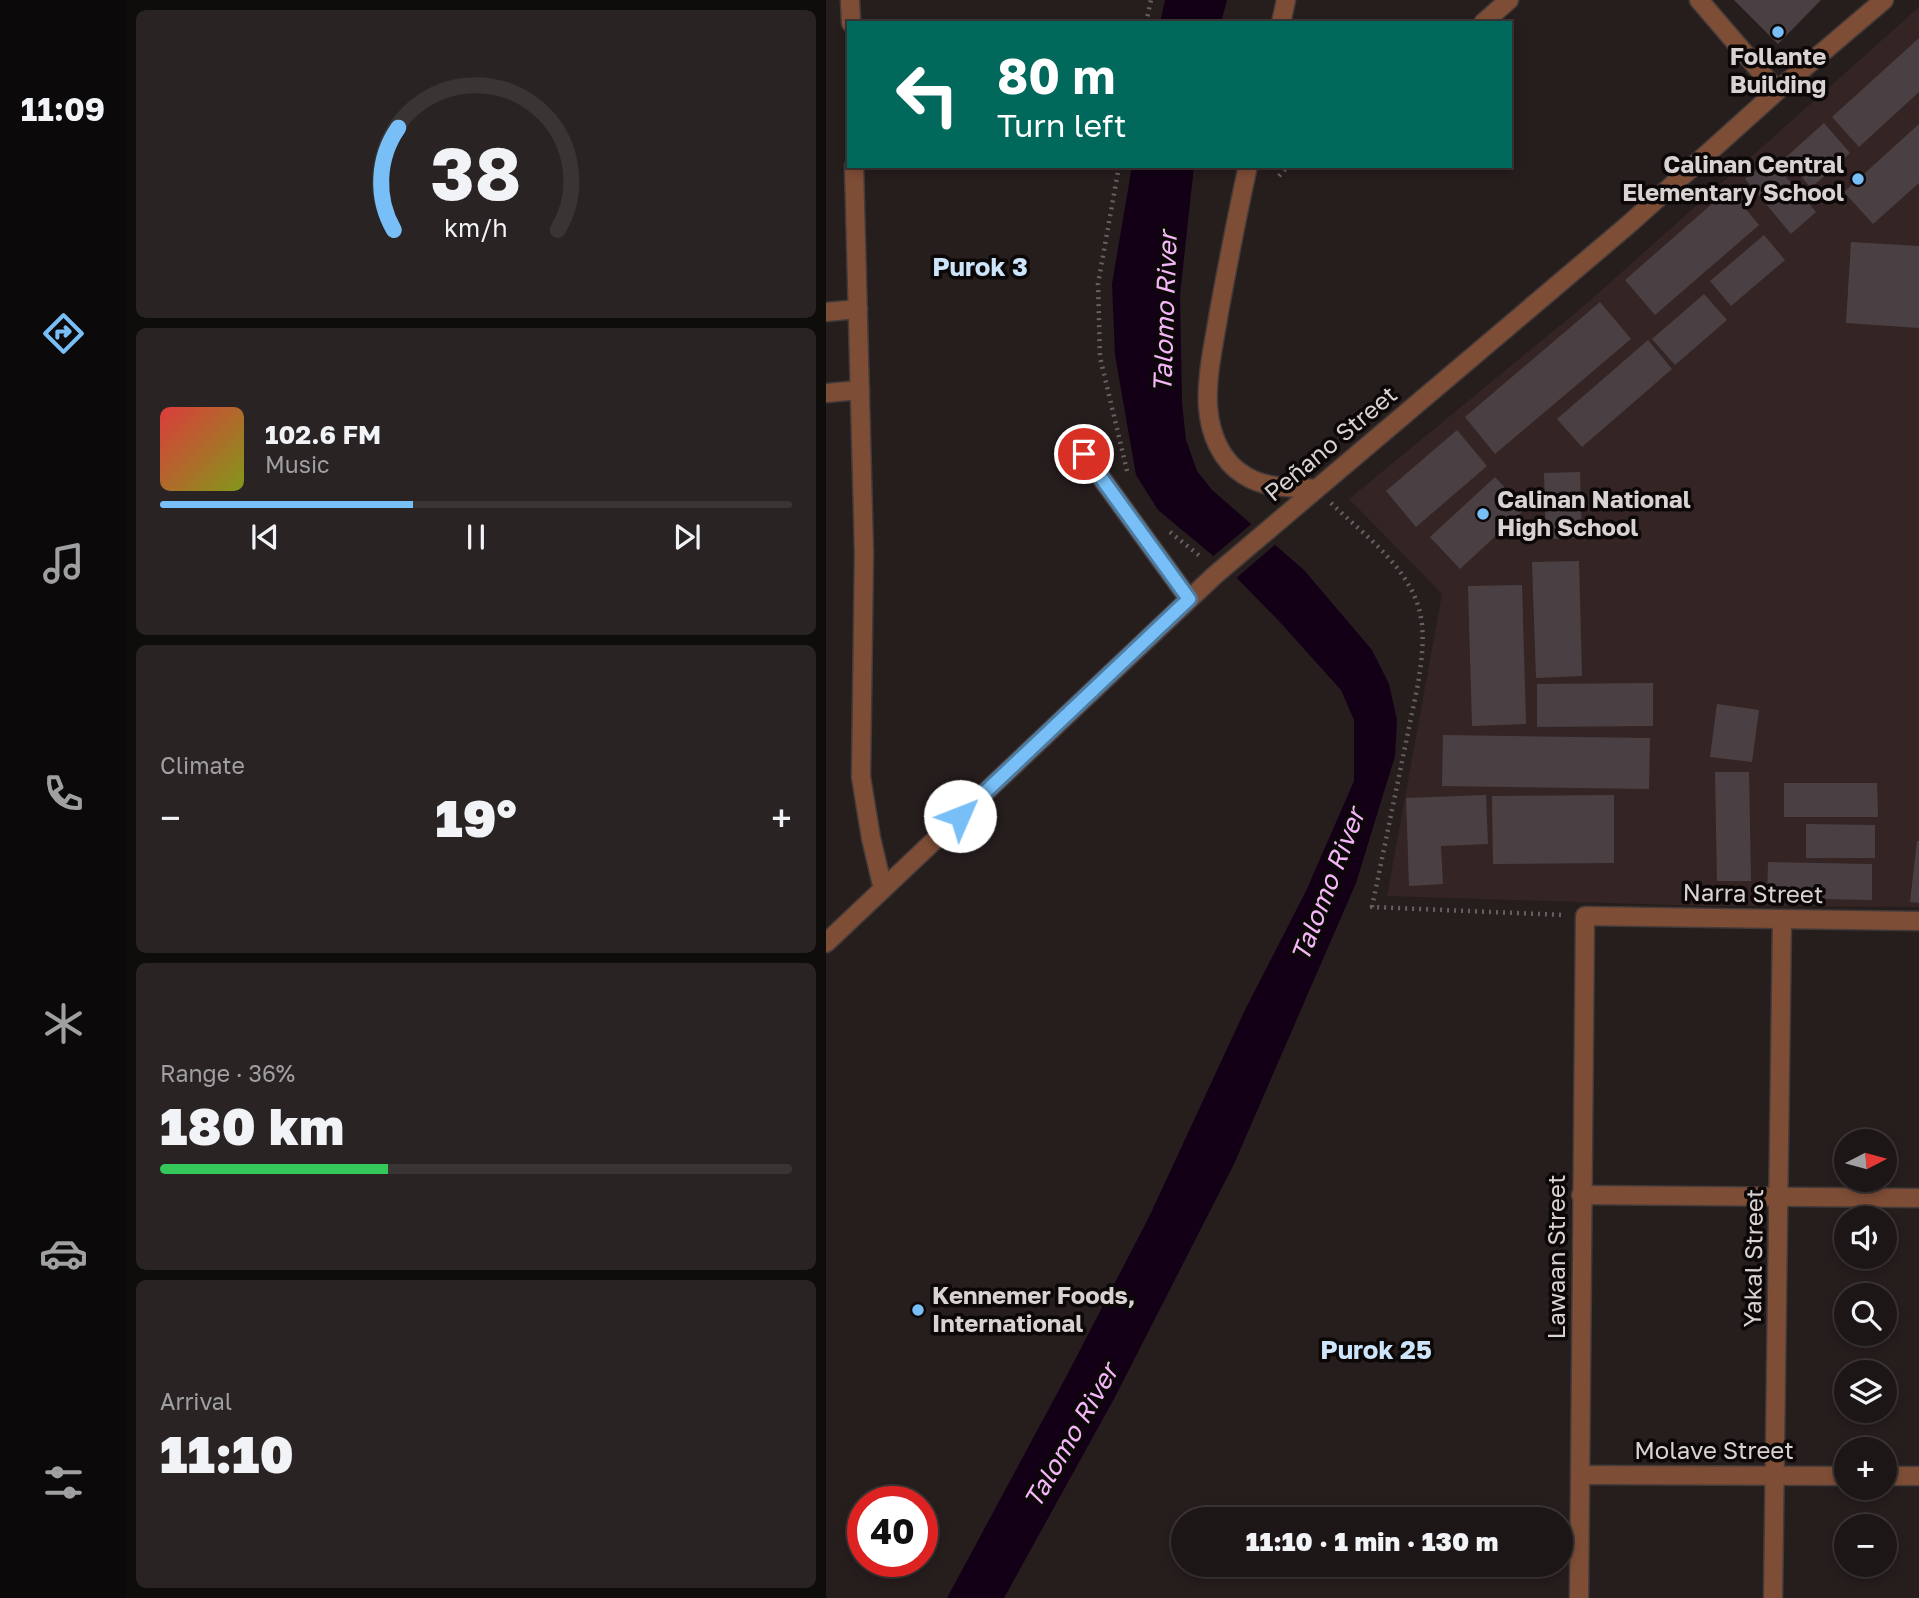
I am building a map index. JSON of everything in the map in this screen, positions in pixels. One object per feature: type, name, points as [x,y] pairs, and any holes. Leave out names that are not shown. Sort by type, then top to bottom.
[{"type":"street","points":[[850,0],[851,21]]},
{"type":"street","points":[[1281,21],[1286,0]]},
{"type":"street","points":[[1485,21],[1509,0]]},
{"type":"street","points":[[1699,0],[1777,91]]},
{"type":"street","name":"Peñano Street","points":[[826,943],[1215,575],[1628,225],[1777,91],[1884,0]]},
{"type":"street","points":[[855,168],[863,553],[861,777],[883,889]]},
{"type":"street","points":[[1248,168],[1208,380],[1208,409],[1213,436],[1224,458],[1241,474],[1259,483],[1316,489]]},
{"type":"street","points":[[826,312],[858,309]]},
{"type":"street","points":[[826,393],[860,390]]},
{"type":"street","points":[[1084,454],[1189,599]]},
{"type":"street","name":"Narra Street","points":[[1585,916],[1919,921]]},
{"type":"street","name":"Lawaan Street","points":[[1579,1598],[1585,916]]},
{"type":"street","name":"Yakal Street","points":[[1773,1598],[1782,919]]},
{"type":"street","points":[[1581,1195],[1919,1198]]},
{"type":"street","name":"Molave Street","points":[[1581,1475],[1834,1476]]},
{"type":"street","points":[[1897,1476],[1919,1476]]},
{"type":"path","points":[[1146,21],[1150,0]]},
{"type":"path","points":[[1119,168],[1098,284],[1100,358],[1129,480]]},
{"type":"path","points":[[1279,176],[1286,168]]},
{"type":"path","points":[[1316,489],[1398,568],[1418,602],[1422,624],[1423,649],[1418,684],[1372,907],[1585,916]]},
{"type":"path","points":[[1165,529],[1201,557]]},
{"type":"shaded area","points":[[1919,7],[1919,907],[1704,906],[1387,896],[1442,594],[1349,499],[1586,304]]},
{"type":"water","points":[[1165,0],[1227,0],[1222,21],[1160,21]]},
{"type":"water","name":"Talomo River","points":[[1132,168],[1194,168],[1180,295],[1182,402],[1186,440],[1197,471],[1212,490],[1304,570],[1372,650],[1389,684],[1397,720],[1395,756],[1356,883],[1234,1164],[1115,1397],[1004,1598],[947,1598],[1149,1217],[1245,1010],[1306,891],[1354,781],[1354,720],[1341,690],[1223,564],[1158,510],[1136,475],[1115,355],[1112,284]]},
{"type":"pier","points":[[1255,521],[1278,542],[1234,580],[1211,558]]},
{"type":"building","name":"Follante Building","points":[[1734,0],[1821,0],[1778,44]]},
{"type":"building","points":[[1919,38],[1919,92],[1859,147],[1832,117]]},
{"type":"building","points":[[1824,123],[1850,153],[1811,188],[1785,158]]},
{"type":"building","points":[[1919,124],[1919,183],[1873,224],[1844,192]]},
{"type":"building","points":[[1770,158],[1816,212],[1791,234],[1745,179]]},
{"type":"building","points":[[1729,189],[1759,225],[1655,315],[1625,280]]},
{"type":"building","points":[[1764,235],[1785,260],[1731,306],[1710,281]]},
{"type":"building","points":[[1851,242],[1919,246],[1919,328],[1846,323]]},
{"type":"building","points":[[1704,294],[1727,320],[1675,365],[1652,339]]},
{"type":"building","points":[[1600,302],[1631,339],[1495,454],[1465,417]]},
{"type":"building","points":[[1648,340],[1672,369],[1582,447],[1557,419]]},
{"type":"building","points":[[1457,430],[1487,466],[1416,527],[1386,491]]},
{"type":"building","points":[[1580,472],[1582,538],[1546,539],[1544,473]]},
{"type":"building","points":[[1495,477],[1525,509],[1460,569],[1430,537]]},
{"type":"building","points":[[1579,561],[1582,676],[1536,678],[1532,562]]},
{"type":"building","points":[[1522,585],[1526,724],[1472,726],[1468,586]]},
{"type":"building","points":[[1653,683],[1653,726],[1537,727],[1537,684]]},
{"type":"building","points":[[1717,704],[1759,710],[1752,762],[1710,757]]},
{"type":"building","points":[[1443,735],[1650,738],[1649,789],[1442,786]]},
{"type":"building","points":[[1715,772],[1749,772],[1751,881],[1717,881]]},
{"type":"building","points":[[1784,783],[1877,783],[1878,817],[1784,817]]},
{"type":"building","points":[[1486,795],[1488,844],[1441,846],[1443,884],[1409,886],[1406,798]]},
{"type":"building","points":[[1614,795],[1614,863],[1493,864],[1492,796]]},
{"type":"building","points":[[1806,824],[1875,825],[1875,858],[1806,858]]},
{"type":"building","points":[[1919,841],[1919,903],[1910,902]]},
{"type":"building","points":[[1768,862],[1872,864],[1872,900],[1767,898]]},
{"type":"place","name":"Follante Building","points":[[1778,32]]},
{"type":"place","name":"Calinan Central Elementary School","points":[[1858,179]]},
{"type":"place","name":"Calinan National High School","points":[[1483,514]]},
{"type":"place","name":"Kennemer Foods, International","points":[[918,1310]]},
{"type":"district","name":"Purok 3","points":[[980,267]]},
{"type":"district","name":"Purok 25","points":[[1376,1350]]},
{"type":"route","points":[[960,816],[1189,599],[1084,454]]}]
